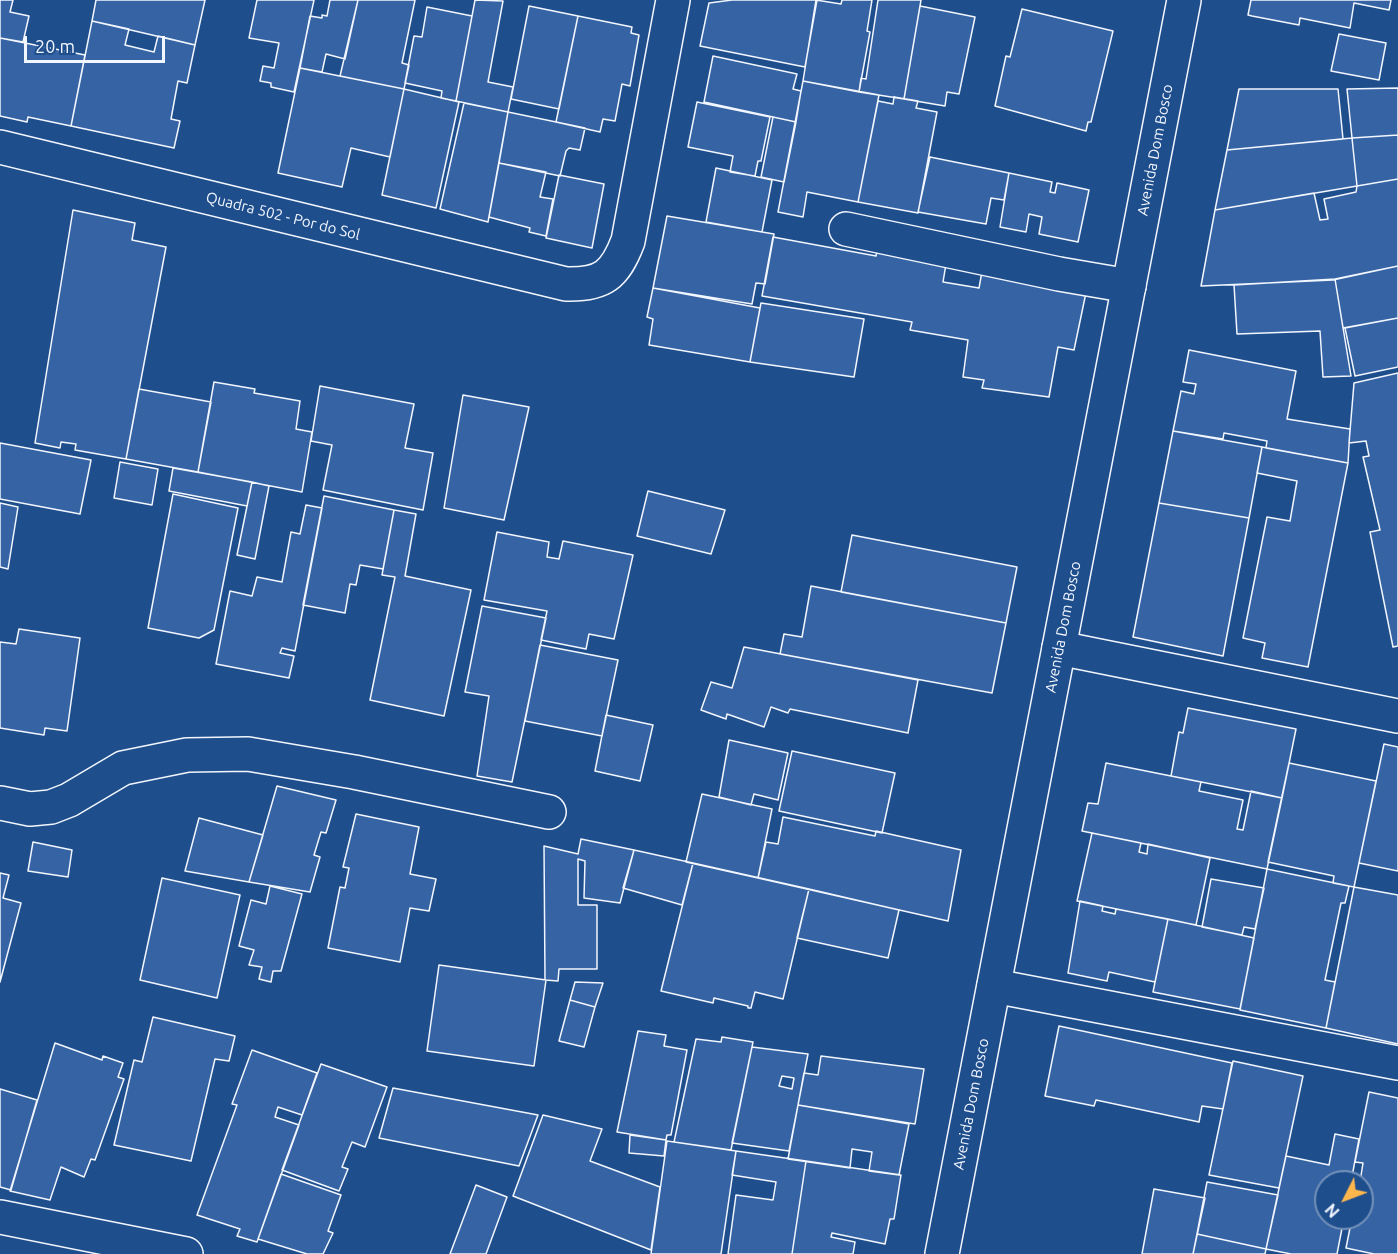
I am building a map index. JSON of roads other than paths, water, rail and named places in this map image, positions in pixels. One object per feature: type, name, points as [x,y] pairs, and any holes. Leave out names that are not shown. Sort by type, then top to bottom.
[{"type":"street","name":"Quadra 502 - Por do Sol","points":[[0,147],[566,284],[587,285],[601,280],[613,271],[628,241],[673,0]]},
{"type":"street","name":"Avenida Dom Bosco","points":[[942,1254],[1184,0]]},
{"type":"street","points":[[846,229],[1059,274],[1129,286]]},
{"type":"street","points":[[1059,648],[1398,716]]},
{"type":"street","points":[[0,803],[30,809],[51,807],[69,800],[123,768],[187,755],[248,754],[354,772],[549,812]]},
{"type":"street","points":[[994,986],[1398,1063]]},
{"type":"street","points":[[0,1217],[186,1254]]}]
